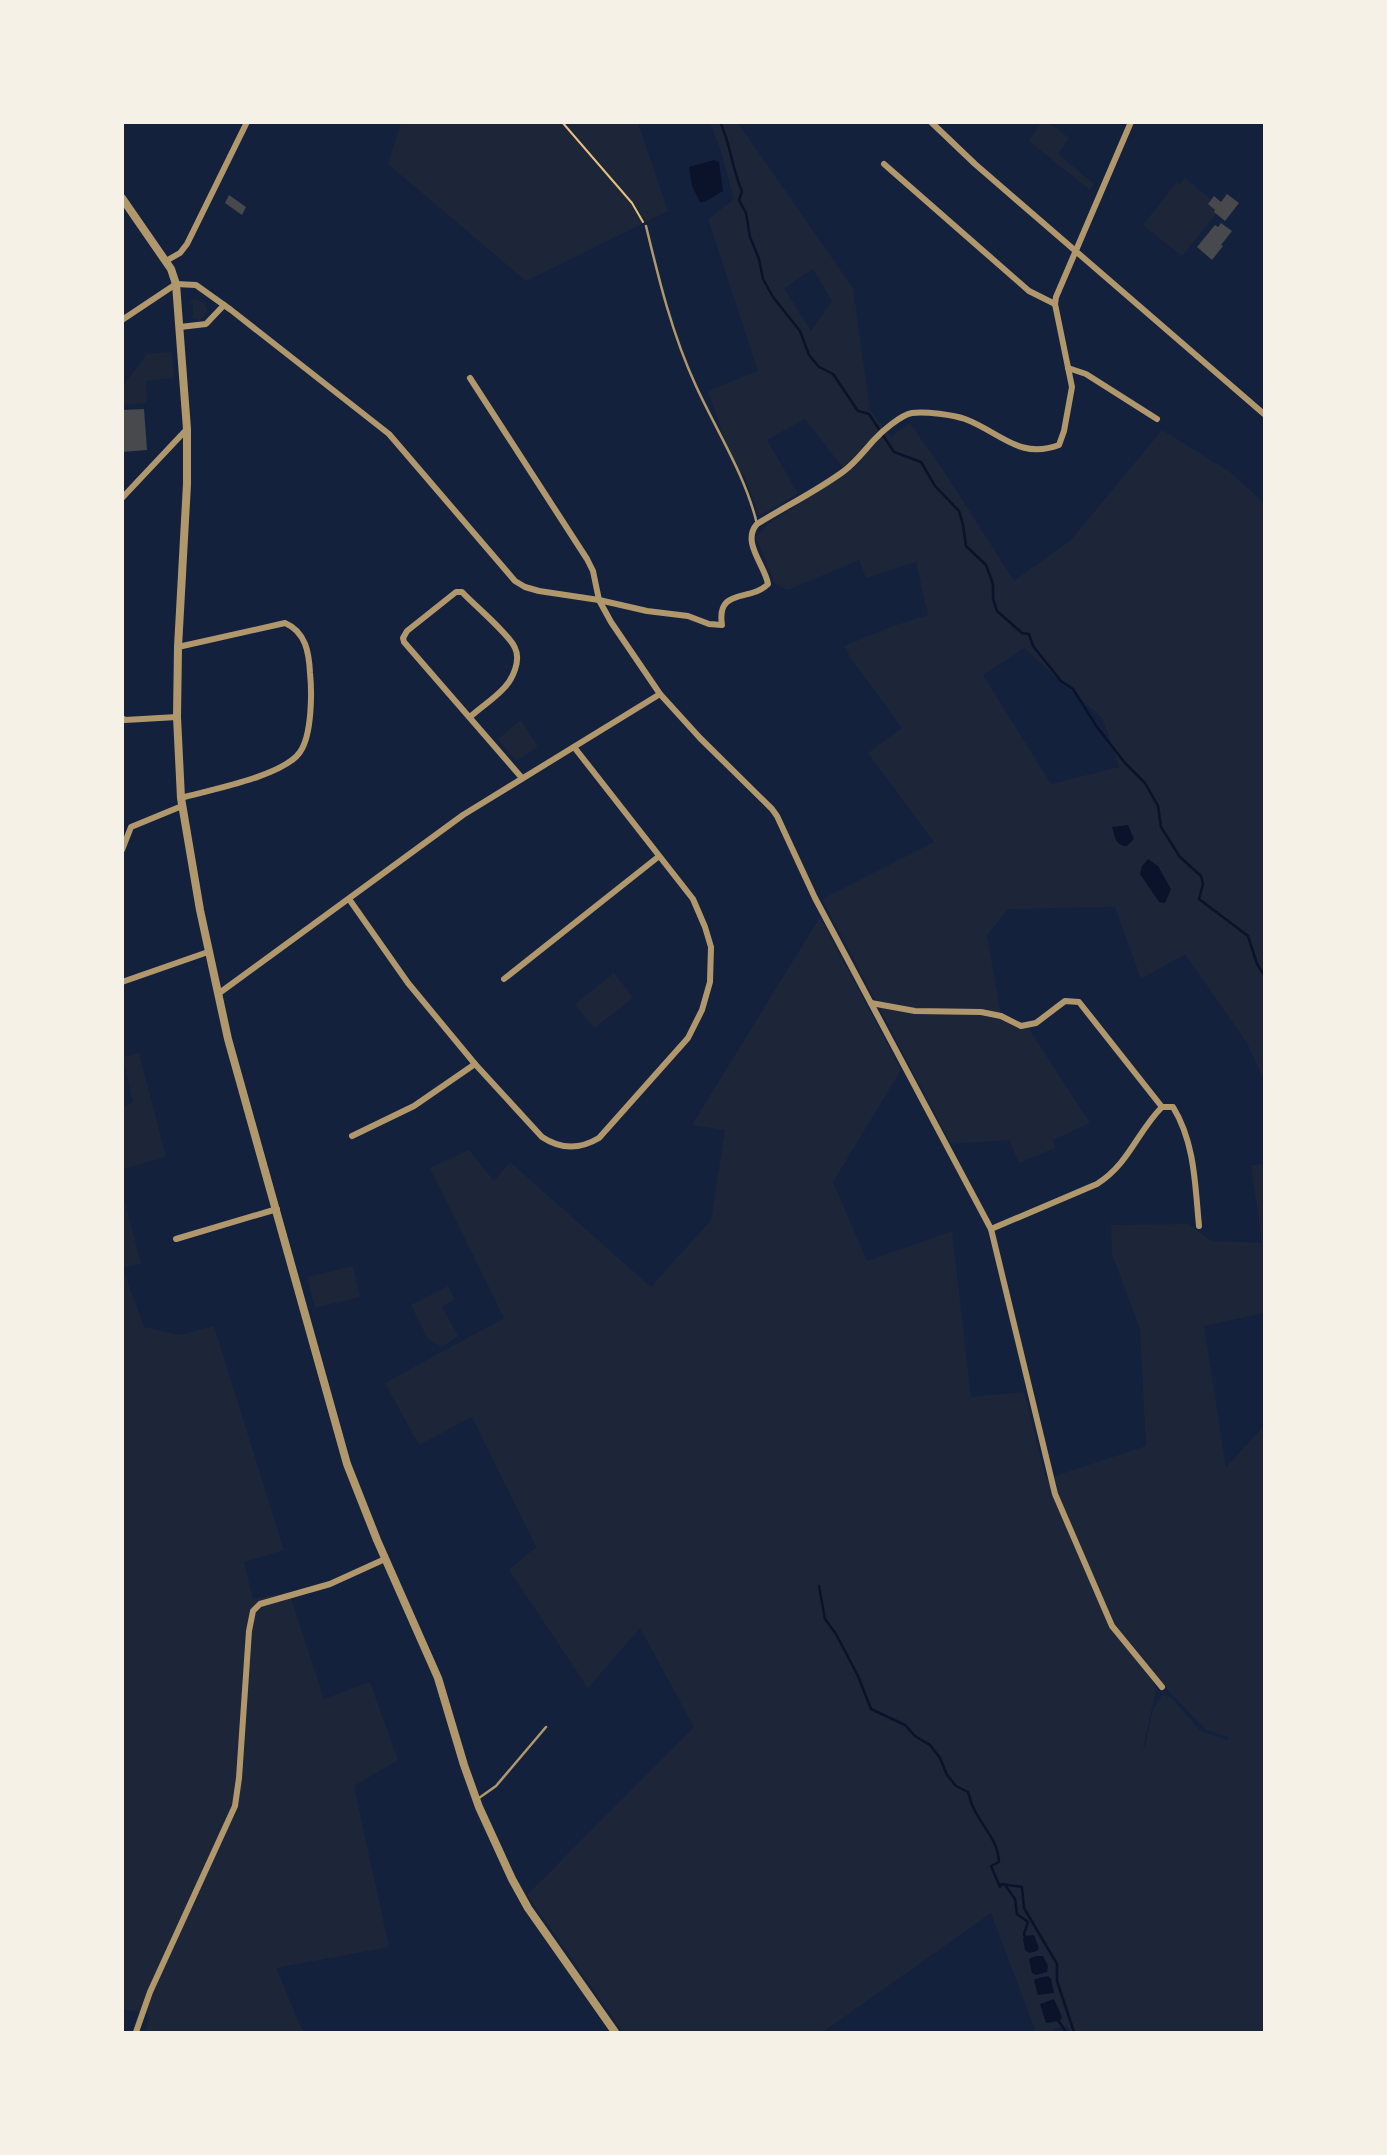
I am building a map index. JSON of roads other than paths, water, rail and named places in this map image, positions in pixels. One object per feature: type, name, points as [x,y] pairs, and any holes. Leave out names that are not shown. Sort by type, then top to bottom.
[{"type":"street","points":[[166,261],[177,256],[184,247],[247,122]]},
{"type":"street","points":[[931,122],[975,164],[1265,414]]},
{"type":"street","points":[[122,320],[176,284],[196,285],[389,434],[515,581],[525,587],[539,590],[688,616],[709,624],[722,625],[720,613],[724,604],[768,584],[752,545],[752,532],[757,524],[843,472],[881,433],[906,415],[926,413],[966,419],[1016,446],[1032,450],[1059,445],[1072,387],[1055,304],[1056,297],[1131,122]]},
{"type":"street","points":[[884,164],[1028,291],[1055,304]]},
{"type":"street","points":[[122,198],[166,261],[176,284],[187,429],[187,484],[178,647],[177,717],[181,802],[208,952],[228,1038],[352,1479],[438,1678],[477,1800],[512,1879],[528,1908],[615,2032]]},
{"type":"street","points":[[180,327],[206,324],[223,305]]},
{"type":"street","points":[[1068,368],[1086,374],[1157,419]]},
{"type":"street","points":[[470,378],[587,559],[593,571],[599,600],[660,694],[772,809],[815,898],[992,1229],[1055,1494],[1112,1626],[1162,1687]]},
{"type":"street","points":[[122,498],[187,429]]},
{"type":"street","points":[[470,717],[506,686],[513,675],[517,656],[516,648],[508,638],[462,592],[456,592],[407,631],[403,638],[406,645],[523,778]]},
{"type":"street","points":[[122,850],[131,827],[181,802],[280,768],[300,752],[304,744],[312,702],[307,646],[293,626],[285,623],[178,647]]},
{"type":"street","points":[[218,994],[459,818],[660,694]]},
{"type":"street","points":[[122,718],[177,717]]},
{"type":"street","points":[[349,899],[408,983],[475,1064],[542,1137],[562,1146],[585,1145],[598,1138],[688,1038],[702,1010],[710,982],[712,947],[692,899],[574,747]]},
{"type":"street","points":[[504,979],[658,857]]},
{"type":"street","points":[[122,982],[208,952]]},
{"type":"street","points":[[871,1003],[915,1011],[981,1012],[1001,1016],[1021,1026],[1036,1023],[1065,1001],[1079,1002],[1161,1107]]},
{"type":"street","points":[[352,1136],[414,1106],[475,1064]]},
{"type":"street","points":[[1161,1107],[1173,1107],[1185,1129],[1193,1160],[1199,1226]]},
{"type":"street","points":[[992,1229],[1108,1177],[1127,1157],[1161,1107]]},
{"type":"street","points":[[176,1238],[277,1209]]},
{"type":"street","points":[[136,2032],[150,1992],[235,1806],[249,1631],[253,1611],[265,1602],[330,1584],[385,1559]]},
{"type":"lane","points":[[646,226],[678,344],[696,387],[727,444],[751,500],[757,524]]},
{"type":"lane","points":[[477,1800],[496,1786],[546,1727]]},
{"type":"waterway","points":[[720,122],[742,191],[739,200],[746,213],[750,237],[763,279],[773,297],[800,331],[809,355],[819,367],[833,374],[858,411],[869,414],[894,452],[921,462],[935,486],[959,511],[966,546],[986,565],[993,584],[993,599],[997,611],[1022,633],[1029,634],[1033,646],[1061,681],[1073,689],[1097,727],[1125,763],[1145,783],[1158,806],[1161,827],[1180,857],[1201,876],[1203,884],[1199,899],[1248,936],[1257,964],[1264,975]]},
{"type":"waterway","points":[[819,1586],[825,1619],[858,1676],[871,1709],[905,1725],[915,1736],[930,1745],[940,1758],[947,1775],[956,1786],[968,1792],[973,1807],[996,1847],[999,1862],[991,1866],[1000,1887],[1002,1884],[1022,1887],[1024,1908],[1057,1964],[1057,1981],[1074,2032]]},
{"type":"waterway","points":[[1005,1885],[1015,1899],[1017,1914],[1028,1922],[1024,1934],[1026,1940]]},
{"type":"waterway","points":[[1058,2020],[1066,2032]]}]
